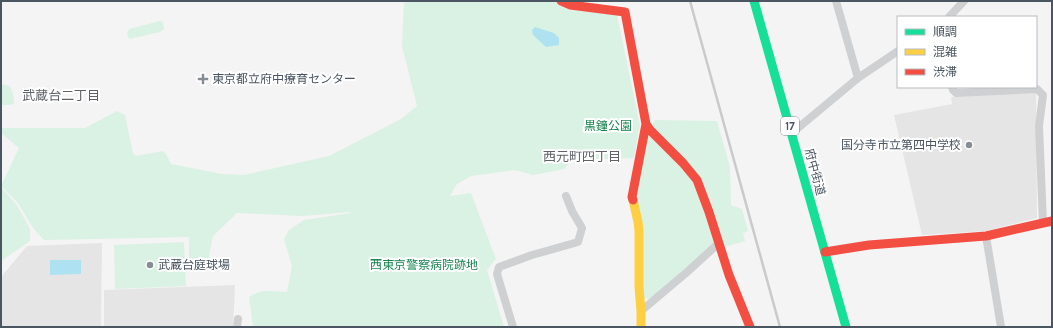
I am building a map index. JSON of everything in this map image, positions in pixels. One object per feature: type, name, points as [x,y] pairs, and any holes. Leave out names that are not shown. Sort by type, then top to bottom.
[{"type":"street","points":[[561,1],[570,5],[625,12],[646,124],[632,197],[639,231],[641,327]]},
{"type":"street","name":"府中街道","points":[[754,1],[846,327]]},
{"type":"street","points":[[836,1],[858,78]]},
{"type":"street","points":[[950,16],[964,1]]},
{"type":"street","points":[[792,133],[858,78],[897,52]]},
{"type":"street","points":[[825,252],[869,246],[986,236],[1047,222],[1039,126],[1043,96],[1037,89],[997,89],[956,93],[952,88]]},
{"type":"street","points":[[646,124],[650,130],[683,163],[696,180],[709,212],[729,274],[750,327]]},
{"type":"street","points":[[513,327],[497,274],[499,267],[532,255],[578,242],[582,228],[572,211],[566,196]]},
{"type":"street","points":[[986,236],[1001,327]]},
{"type":"street","points":[[641,311],[686,273],[719,242]]},
{"type":"shaded area","name":"国分寺市立第四中学校","points":[[1032,91],[1036,93],[1037,218],[986,231],[922,235],[894,115],[952,104],[951,97]]},
{"type":"shaded area","points":[[102,243],[101,327],[1,327],[1,277],[27,246]]},
{"type":"shaded area","points":[[235,285],[233,327],[104,327],[104,290]]},
{"type":"green space","points":[[410,1],[553,1],[569,10],[617,15],[640,125],[634,158],[571,160],[565,169],[533,175],[515,170],[471,176],[457,184],[450,196],[471,193],[496,259],[487,270],[504,327],[253,327],[249,297],[263,291],[287,292],[292,266],[284,239],[289,230],[304,220],[351,213],[350,212],[303,216],[237,213],[213,236],[209,263],[189,263],[189,237],[44,240],[33,228],[18,203],[1,186],[19,148],[2,134],[2,128],[85,128],[117,111],[125,115],[133,153],[136,156],[163,151],[171,164],[222,174],[244,175],[329,156],[401,119],[417,106],[402,46],[404,3]]},
{"type":"green space","points":[[160,21],[163,22],[164,29],[160,32],[129,39],[127,33],[129,29]]},
{"type":"green space","points":[[1,84],[10,86],[13,93],[14,104],[1,105]]},
{"type":"green space","points":[[655,120],[717,121],[730,167],[731,205],[742,209],[748,231],[743,233],[745,241],[724,247],[720,238],[684,272],[650,299],[643,298],[635,198],[648,134]]},
{"type":"green space","points":[[1,187],[17,205],[30,229],[30,241],[1,261]]},
{"type":"green space","name":"武蔵台庭球場","points":[[184,242],[186,286],[115,289],[114,245]]},
{"type":"water","points":[[535,27],[554,33],[559,38],[559,45],[546,47],[533,35],[532,30]]},
{"type":"water","points":[[50,260],[81,260],[81,274],[50,275]]},
{"type":"railway","points":[[690,1],[780,327]]},
{"type":"traffic: fast","points":[[754,1],[846,327]]},
{"type":"traffic: slow","points":[[633,200],[639,231],[641,327]]},
{"type":"traffic: jam","points":[[561,1],[570,5],[625,12],[646,124],[632,197],[633,200]]},
{"type":"traffic: jam","points":[[646,124],[697,180],[729,275],[750,327]]},
{"type":"traffic: jam","points":[[825,252],[869,245],[986,236],[1052,221]]},
{"type":"place","name":"東京都立府中療育センター","points":[[203,79]]},
{"type":"place","name":"国分寺市立第四中学校","points":[[969,145]]},
{"type":"place","name":"武蔵台庭球場","points":[[150,265]]},
{"type":"district","name":"武蔵台二丁目","points":[[61,95]]},
{"type":"district","name":"西元町四丁目","points":[[582,156]]},
{"type":"park label","name":"黒鐘公園","points":[[608,126]]},
{"type":"park label","name":"西東京警察病院跡地","points":[[424,265]]}]
